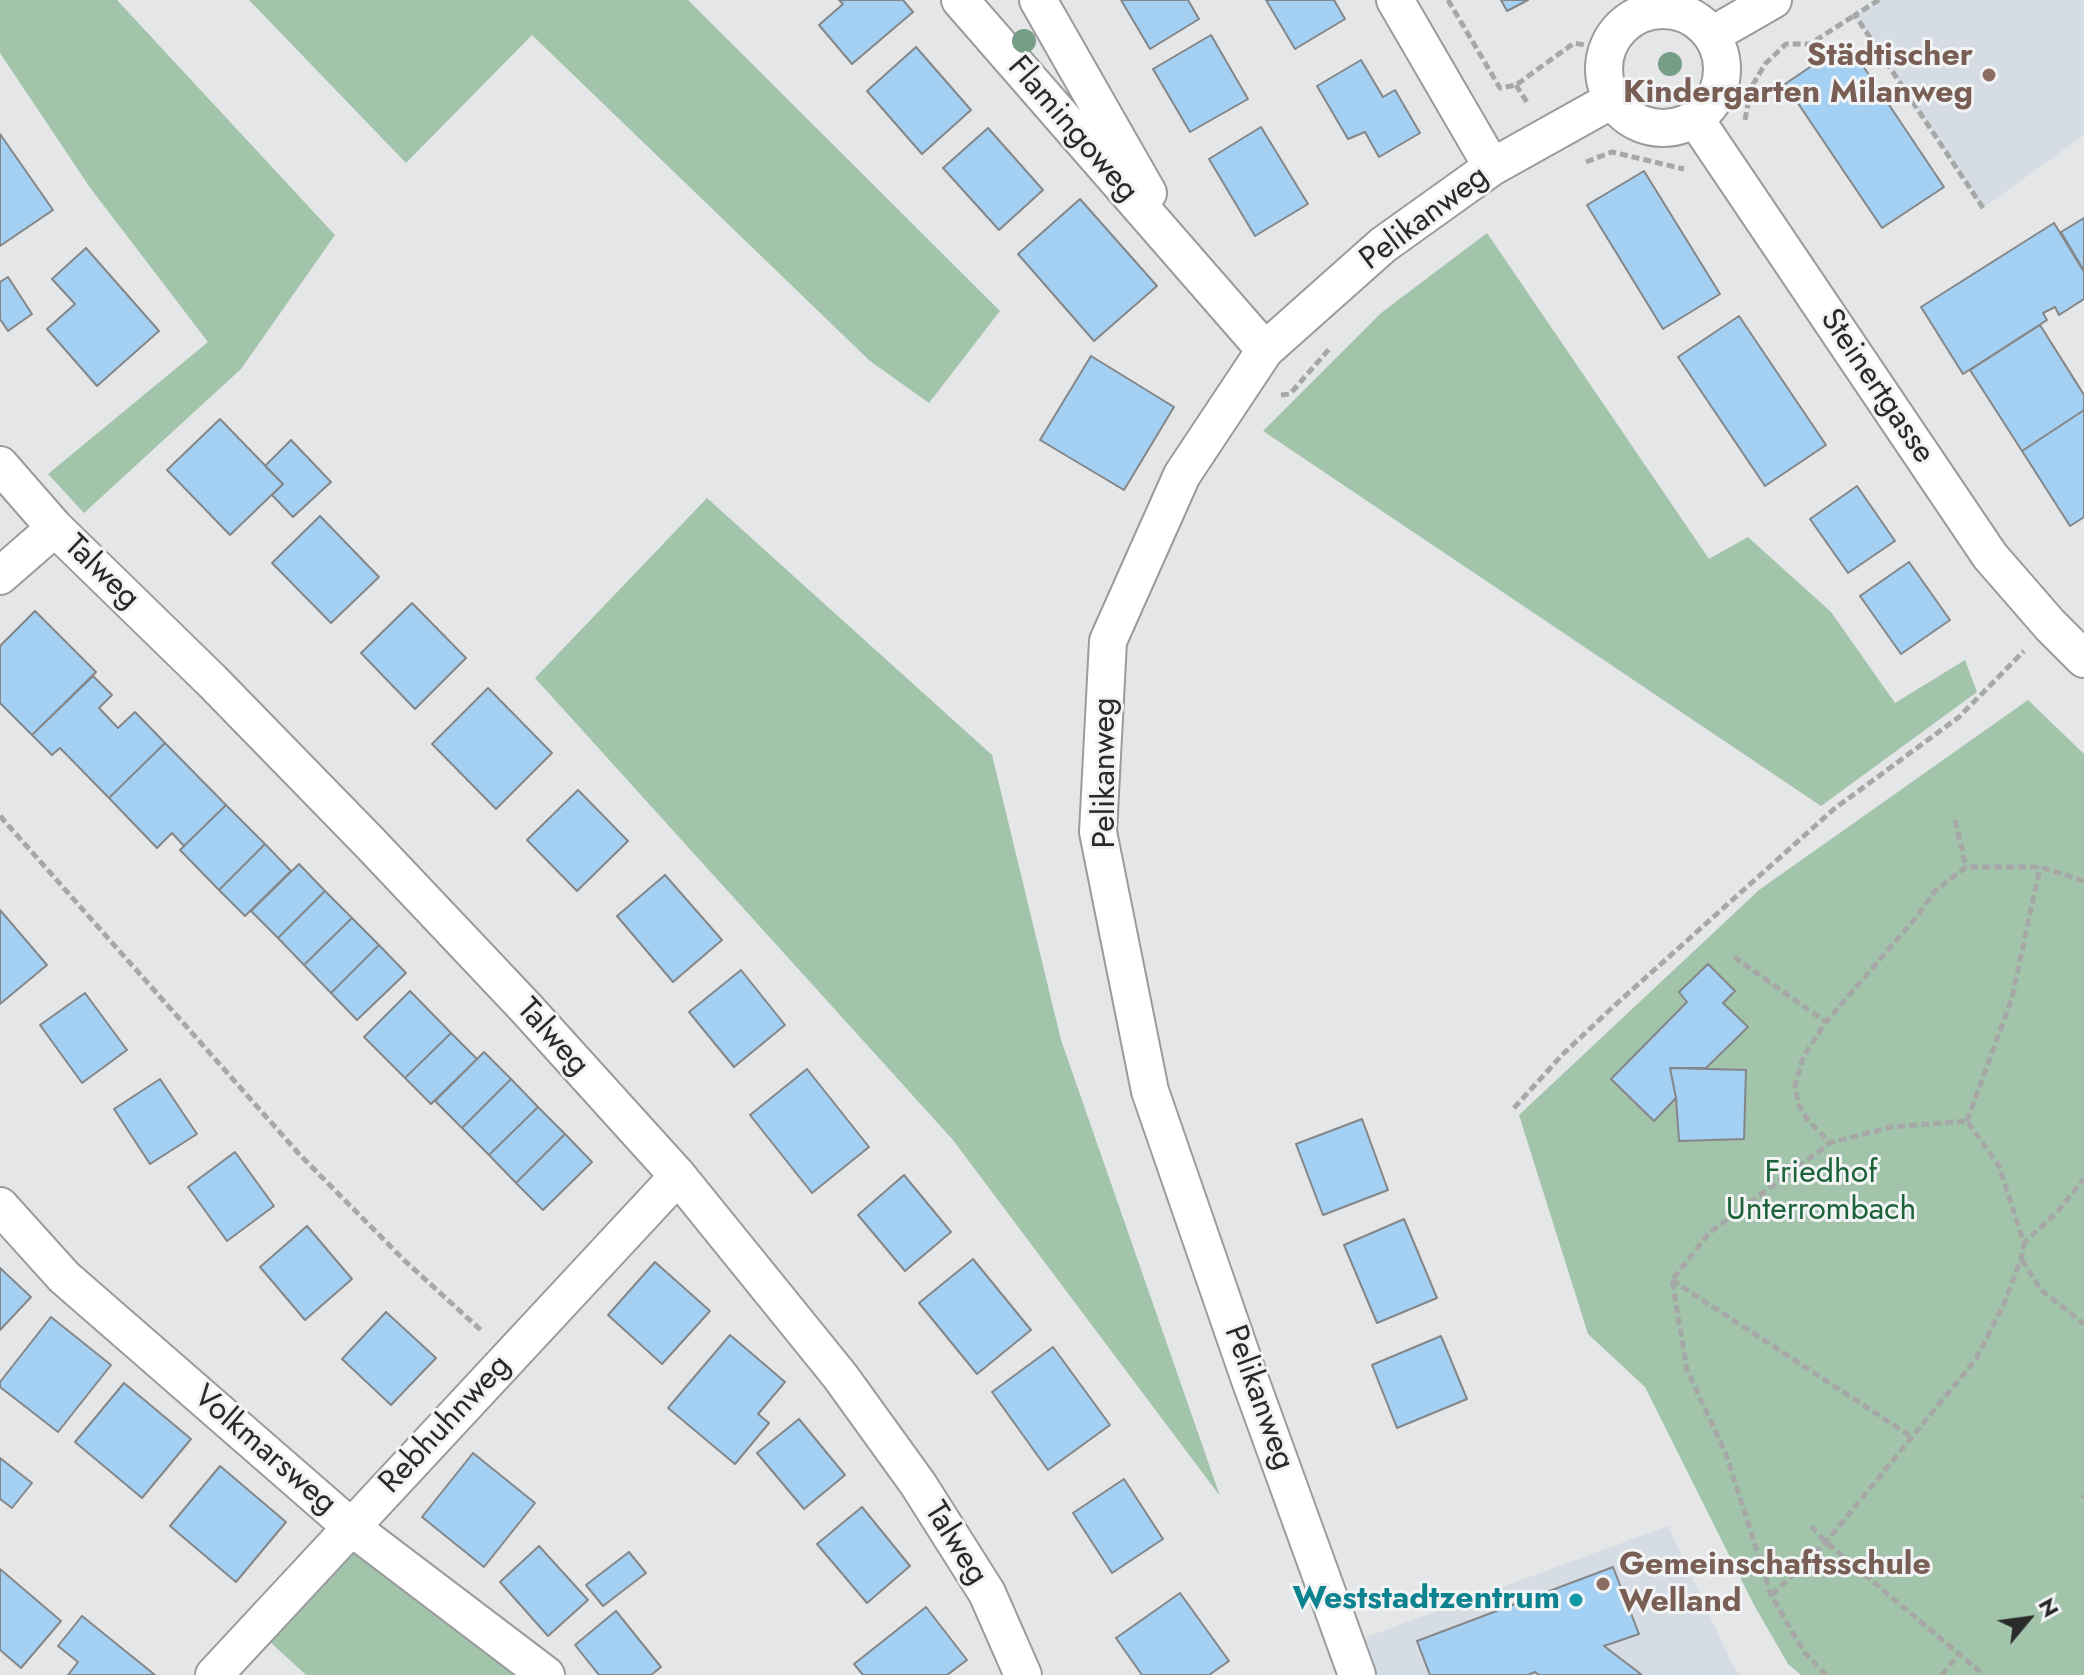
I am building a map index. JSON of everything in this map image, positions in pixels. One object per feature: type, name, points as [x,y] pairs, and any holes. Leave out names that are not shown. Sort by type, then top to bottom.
[{"type":"street","name":"Flamingoweg","points":[[959,0],[1265,350]]},
{"type":"street","name":"Flamingoweg","points":[[1038,0],[1186,260]]},
{"type":"street","points":[[1395,0],[1492,167]]},
{"type":"street","points":[[1712,35],[1773,0]]},
{"type":"street","points":[[1665,9],[1683,13],[1699,22],[1712,35],[1720,53],[1723,72],[1720,90],[1710,107],[1696,120],[1659,129],[1641,125],[1624,114],[1612,100],[1605,84],[1607,49],[1616,33],[1629,20],[1646,12],[1665,9]]},
{"type":"street","name":"Pelikanweg","points":[[1357,1675],[1150,1091],[1098,832],[1108,641],[1182,475],[1265,350],[1383,245],[1492,167],[1612,100]]},
{"type":"street","name":"Steinertgasse","points":[[1696,120],[1990,556],[2072,640]]},
{"type":"street","name":"Talweg","points":[[0,465],[55,528],[212,681],[370,843],[526,1008],[678,1176],[840,1376],[918,1484],[987,1593],[1023,1675]]},
{"type":"street","points":[[0,576],[55,528]]},
{"type":"street","name":"Rebhuhnweg","points":[[214,1675],[678,1176]]},
{"type":"street","name":"Volkmarsweg","points":[[0,1206],[64,1277],[351,1527],[546,1675]]},
{"type":"path","points":[[1448,0],[1500,88],[1516,85],[1574,43],[1607,49]]},
{"type":"path","points":[[1583,163],[1612,152],[1685,169],[1746,133],[1744,114],[1751,88],[1765,64],[1786,44],[1810,44],[1879,0]]},
{"type":"path","points":[[1855,15],[1983,208]]},
{"type":"path","points":[[1233,399],[1290,394],[1338,338]]},
{"type":"path","points":[[1514,1108],[1563,1054],[1614,1006],[1834,809],[1959,717],[2072,640]]},
{"type":"path","points":[[0,816],[300,1155],[405,1261],[510,1357]]},
{"type":"path","points":[[1955,820],[1966,867]]},
{"type":"path","points":[[1830,1143],[1807,1119],[1798,1103],[1795,1086],[1803,1057],[1826,1022],[1936,890],[1966,867],[2040,867],[2084,881]]},
{"type":"path","points":[[1967,1121],[2012,998],[2040,867]]},
{"type":"path","points":[[1734,957],[1826,1022]]},
{"type":"path","points":[[1826,1675],[1804,1652],[1771,1595],[1726,1454],[1687,1370],[1672,1280],[1709,1233],[1830,1143],[1891,1127],[1967,1121]]},
{"type":"path","points":[[1771,1595],[1826,1542],[1976,1359],[2004,1304],[2024,1243],[1999,1166],[1967,1121]]},
{"type":"path","points":[[2024,1243],[2058,1211],[2084,1179]]},
{"type":"path","points":[[2021,1259],[2041,1290],[2084,1324]]},
{"type":"path","points":[[1672,1280],[1912,1437]]},
{"type":"path","points":[[1811,1526],[1984,1675]]},
{"type":"path","points":[[1942,1675],[1959,1654]]},
{"type":"shaded area","name":"Städtischer Kindergarten Milanweg","points":[[1879,0],[2084,0],[2084,135],[1983,208],[1855,15]]},
{"type":"shaded area","name":"Gemeinschaftsschule Welland","points":[[1668,1526],[1734,1668],[1742,1675],[1365,1675],[1353,1642]]},
{"type":"green space","points":[[0,0],[117,0],[335,235],[241,369],[84,513],[48,474],[208,342],[91,189],[0,53]]},
{"type":"green space","points":[[249,0],[688,0],[1000,311],[929,403],[870,361],[532,35],[406,163]]},
{"type":"green space","points":[[1487,233],[1709,559],[1748,537],[1831,612],[1895,703],[1965,660],[1977,692],[1821,806],[1263,431],[1381,313]]},
{"type":"green space","points":[[707,498],[992,755],[1061,1040],[1220,1496],[953,1140],[535,678]]},
{"type":"green space","name":"Friedhof Unterrombach","points":[[2028,700],[2084,754],[2084,1675],[1801,1675],[1788,1664],[1754,1605],[1645,1387],[1588,1334],[1519,1115],[1759,890]]},
{"type":"green space","points":[[354,1545],[528,1675],[306,1675],[269,1641]]},
{"type":"building","points":[[839,0],[903,0],[913,12],[852,64],[819,25],[843,4]]},
{"type":"building","points":[[1121,0],[1188,0],[1199,19],[1150,49]]},
{"type":"building","points":[[1266,0],[1334,0],[1345,19],[1295,49]]},
{"type":"building","points":[[1501,0],[1528,0],[1507,11]]},
{"type":"building","points":[[1211,35],[1248,99],[1190,132],[1153,69]]},
{"type":"building","points":[[1847,42],[1944,187],[1882,228],[1785,84]]},
{"type":"building","points":[[916,47],[971,110],[922,154],[867,91]]},
{"type":"building","points":[[1361,60],[1383,97],[1395,90],[1420,133],[1379,157],[1365,132],[1348,139],[1317,86]]},
{"type":"building","points":[[1261,127],[1308,204],[1255,236],[1209,159]]},
{"type":"building","points":[[988,128],[1043,190],[999,230],[943,168]]},
{"type":"building","points":[[0,134],[53,210],[0,246]]},
{"type":"building","points":[[1644,171],[1720,294],[1663,329],[1587,205]]},
{"type":"building","points":[[1080,199],[1157,286],[1094,341],[1018,254]]},
{"type":"building","points":[[2084,218],[2084,271],[2061,232]]},
{"type":"building","points":[[2054,223],[2084,272],[2084,299],[2059,315],[2055,307],[2043,313],[2047,320],[1963,374],[1921,307]]},
{"type":"building","points":[[86,248],[159,331],[97,386],[47,329],[75,304],[52,279]]},
{"type":"building","points":[[8,277],[32,314],[8,331],[0,319],[0,282]]},
{"type":"building","points":[[1739,316],[1826,445],[1765,486],[1678,357]]},
{"type":"building","points":[[2040,325],[2084,395],[2084,410],[2022,451],[1970,370]]},
{"type":"building","points":[[1091,356],[1174,407],[1124,490],[1040,440]]},
{"type":"building","points":[[2084,410],[2084,517],[2070,526],[2022,451]]},
{"type":"building","points":[[220,419],[283,484],[230,535],[167,470]]},
{"type":"building","points":[[291,440],[331,482],[293,517],[272,495],[283,484],[265,466]]},
{"type":"building","points":[[1857,486],[1895,541],[1848,573],[1810,519]]},
{"type":"building","points":[[320,516],[379,577],[331,623],[272,563]]},
{"type":"building","points":[[1909,562],[1950,620],[1901,654],[1860,596]]},
{"type":"building","points":[[412,603],[466,658],[415,709],[361,653]]},
{"type":"building","points":[[35,611],[96,672],[32,735],[0,703],[0,646]]},
{"type":"building","points":[[93,676],[112,695],[99,708],[118,728],[135,712],[165,743],[109,798],[60,748],[52,755],[32,735]]},
{"type":"building","points":[[488,688],[552,753],[496,809],[432,744]]},
{"type":"building","points":[[165,743],[226,805],[184,846],[172,833],[157,848],[109,798]]},
{"type":"building","points":[[578,790],[628,841],[577,891],[527,840]]},
{"type":"building","points":[[226,805],[265,844],[219,890],[180,850]]},
{"type":"building","points":[[265,844],[291,871],[245,916],[219,890]]},
{"type":"building","points":[[299,864],[325,891],[278,938],[251,911]]},
{"type":"building","points":[[665,875],[722,940],[673,982],[617,916]]},
{"type":"building","points":[[325,891],[352,918],[304,965],[278,938]]},
{"type":"building","points":[[0,910],[47,965],[0,1004]]},
{"type":"building","points":[[352,918],[379,945],[331,993],[304,965]]},
{"type":"building","points":[[379,945],[406,973],[357,1020],[331,993]]},
{"type":"building","points":[[1708,964],[1735,991],[1723,1003],[1748,1027],[1706,1068],[1670,1068],[1676,1098],[1654,1121],[1611,1079],[1687,1002],[1679,992]]},
{"type":"building","points":[[741,970],[785,1025],[734,1067],[689,1012]]},
{"type":"building","points":[[410,991],[451,1033],[405,1078],[364,1037]]},
{"type":"building","points":[[85,993],[127,1050],[82,1083],[40,1025]]},
{"type":"building","points":[[451,1033],[477,1059],[431,1104],[405,1078]]},
{"type":"building","points":[[484,1052],[511,1079],[462,1128],[435,1101]]},
{"type":"building","points":[[1670,1068],[1746,1070],[1744,1139],[1679,1141]]},
{"type":"building","points":[[807,1069],[869,1147],[812,1193],[750,1115]]},
{"type":"building","points":[[160,1079],[197,1134],[150,1164],[114,1109]]},
{"type":"building","points":[[511,1079],[538,1107],[489,1155],[462,1128]]},
{"type":"building","points":[[538,1107],[565,1134],[516,1183],[489,1155]]},
{"type":"building","points":[[1362,1119],[1388,1190],[1323,1215],[1296,1144]]},
{"type":"building","points":[[565,1134],[592,1162],[543,1210],[516,1183]]},
{"type":"building","points":[[235,1152],[274,1206],[227,1241],[188,1187]]},
{"type":"building","points":[[904,1175],[951,1232],[905,1271],[858,1215]]},
{"type":"building","points":[[1404,1219],[1437,1298],[1377,1323],[1344,1245]]},
{"type":"building","points":[[307,1226],[352,1279],[305,1320],[260,1267]]},
{"type":"building","points":[[973,1259],[1031,1330],[977,1374],[919,1303]]},
{"type":"building","points":[[655,1262],[710,1311],[662,1364],[608,1315]]},
{"type":"building","points":[[0,1268],[31,1297],[0,1330]]},
{"type":"building","points":[[386,1312],[436,1358],[391,1405],[342,1359]]},
{"type":"building","points":[[51,1317],[111,1365],[58,1432],[0,1387],[0,1382]]},
{"type":"building","points":[[730,1335],[785,1382],[758,1414],[769,1423],[735,1464],[668,1408]]},
{"type":"building","points":[[1441,1336],[1467,1399],[1397,1428],[1372,1365]]},
{"type":"building","points":[[1053,1347],[1110,1425],[1048,1470],[992,1392]]},
{"type":"building","points":[[124,1383],[191,1439],[142,1498],[75,1442]]},
{"type":"building","points":[[799,1419],[845,1475],[804,1509],[757,1453]]},
{"type":"building","points":[[473,1453],[535,1503],[484,1567],[422,1517]]},
{"type":"building","points":[[0,1458],[32,1483],[12,1508],[0,1499]]},
{"type":"building","points":[[220,1466],[286,1522],[236,1582],[170,1526]]},
{"type":"building","points":[[1124,1479],[1163,1539],[1112,1573],[1073,1513]]},
{"type":"building","points":[[862,1507],[910,1566],[867,1603],[817,1544]]},
{"type":"building","points":[[539,1546],[588,1600],[548,1636],[500,1582]]},
{"type":"building","points":[[629,1552],[646,1573],[603,1606],[586,1585]]},
{"type":"building","name":"Weststadtzentrum","points":[[1613,1567],[1639,1634],[1604,1646],[1642,1675],[1539,1675],[1535,1672],[1528,1675],[1430,1675],[1417,1641]]},
{"type":"building","points":[[0,1569],[61,1621],[21,1668],[0,1650]]},
{"type":"building","points":[[1180,1593],[1229,1661],[1209,1675],[1142,1675],[1116,1638]]},
{"type":"building","points":[[926,1607],[967,1660],[947,1675],[863,1675],[854,1664]]},
{"type":"building","points":[[616,1611],[661,1667],[651,1675],[599,1675],[575,1645]]},
{"type":"building","points":[[82,1616],[155,1675],[68,1675],[78,1662],[58,1646]]},
{"type":"place","name":"Städtischer Kindergarten Milanweg","points":[[1989,75]]},
{"type":"place","name":"Gemeinschaftsschule Welland","points":[[1603,1584]]},
{"type":"place","name":"Weststadtzentrum","points":[[1576,1600]]}]
